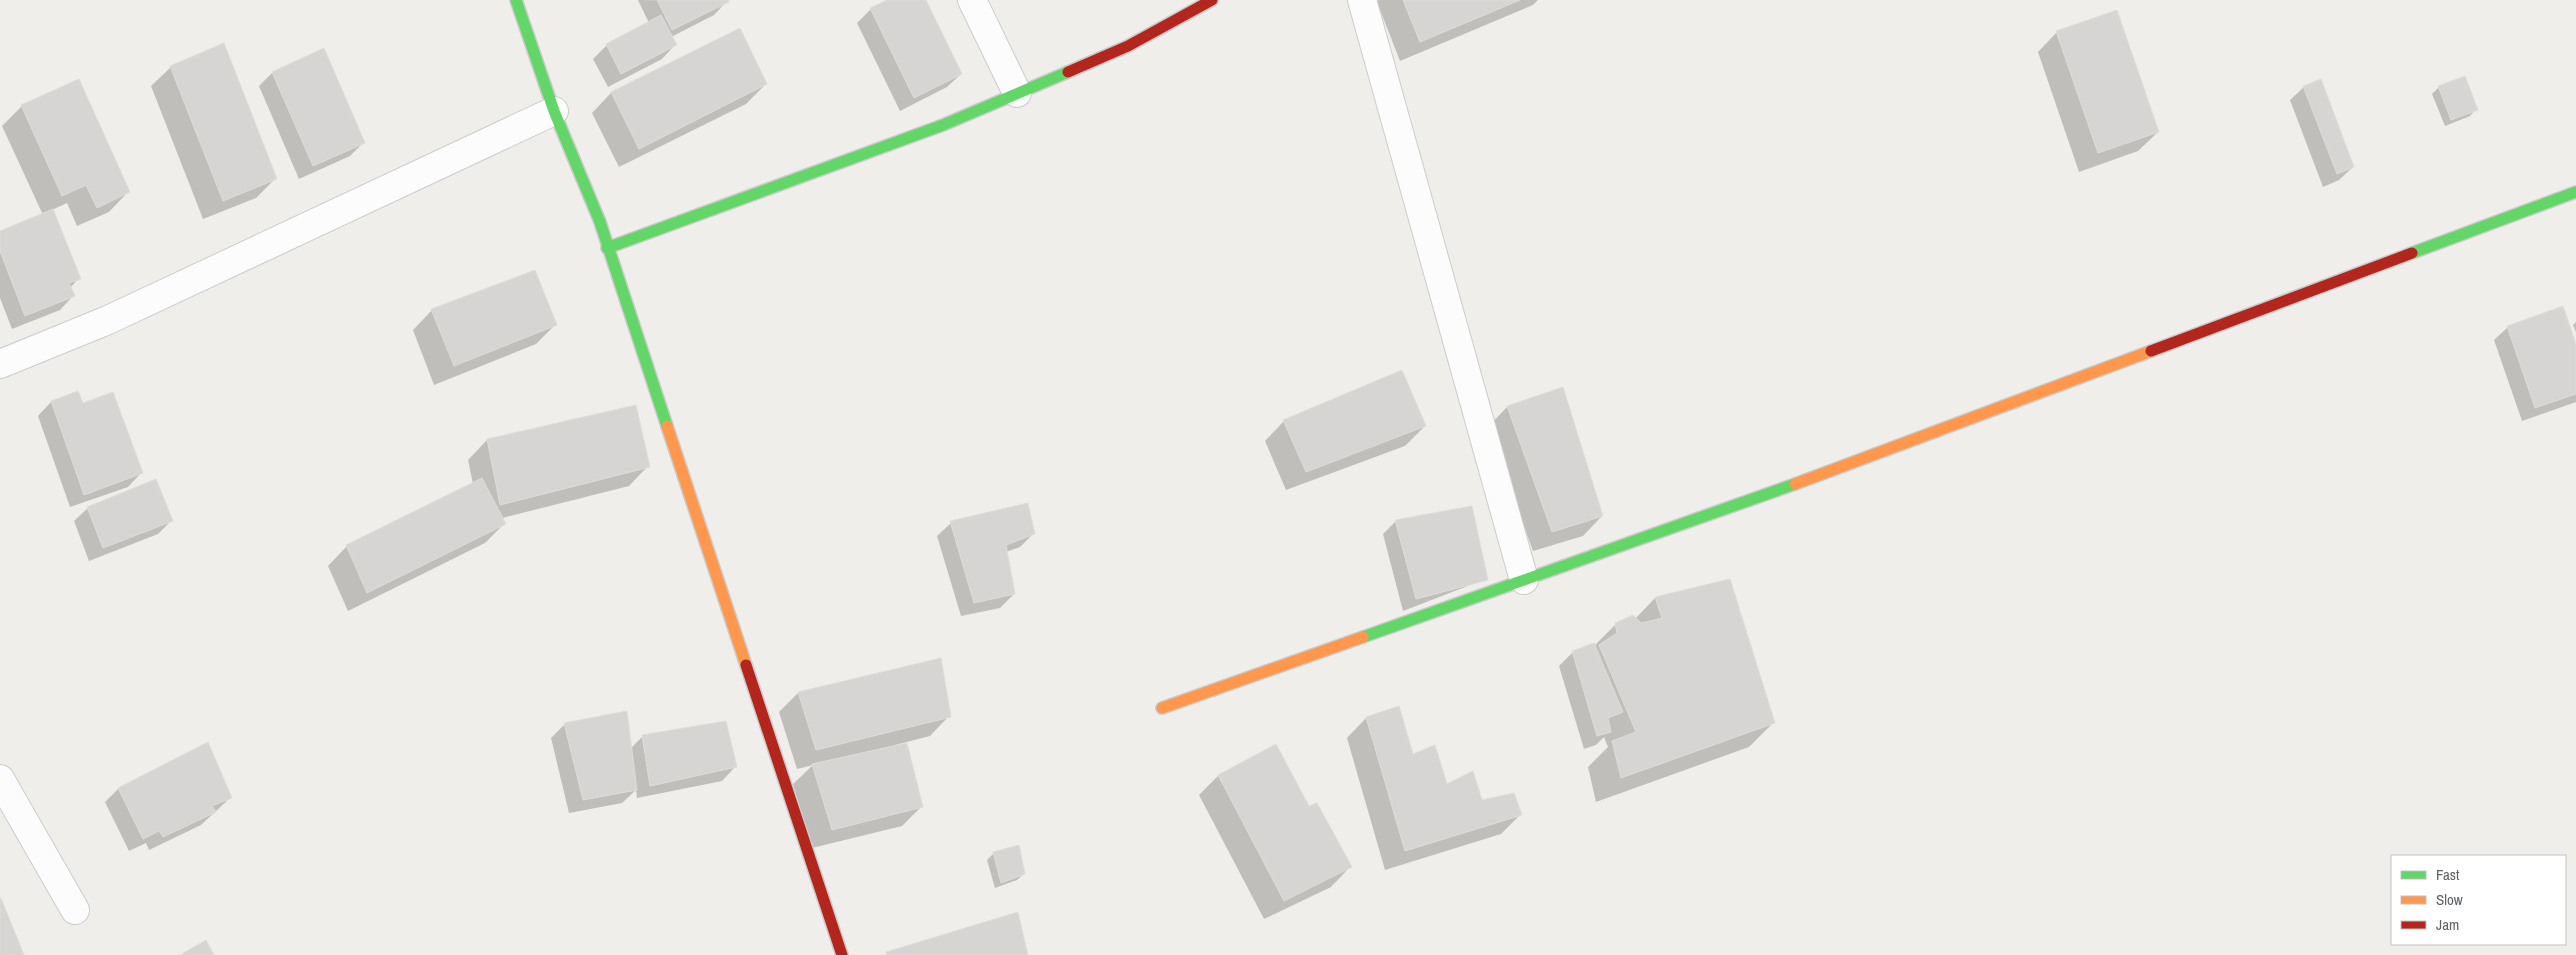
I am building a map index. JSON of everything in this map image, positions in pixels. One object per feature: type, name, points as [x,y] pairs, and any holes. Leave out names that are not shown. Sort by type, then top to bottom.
[{"type":"street","points":[[516,0],[554,111],[600,222],[607,248],[842,955]]},
{"type":"street","points":[[972,0],[1017,93]]},
{"type":"street","points":[[607,248],[943,125],[1128,46],[1212,0]]},
{"type":"street","points":[[1362,0],[1524,580]]},
{"type":"street","points":[[0,364],[108,320],[554,111]]},
{"type":"street","points":[[1162,708],[1819,475],[2576,192]]},
{"type":"street","points":[[0,779],[76,910]]},
{"type":"building","points":[[657,0],[728,0],[729,2],[672,30]]},
{"type":"building","points":[[887,0],[926,0],[962,74],[914,98],[870,8]]},
{"type":"building","points":[[1403,0],[1520,0],[1420,42]]},
{"type":"building","points":[[2117,10],[2159,132],[2098,153],[2056,31]]},
{"type":"building","points":[[661,15],[677,45],[621,74],[606,44]]},
{"type":"building","points":[[740,28],[767,84],[639,149],[611,92]]},
{"type":"building","points":[[224,43],[277,179],[223,201],[170,66]]},
{"type":"building","points":[[324,48],[365,143],[313,166],[272,72]]},
{"type":"building","points":[[2465,76],[2478,110],[2451,120],[2438,86]]},
{"type":"building","points":[[79,79],[130,192],[97,208],[86,185],[62,196],[21,105]]},
{"type":"building","points":[[2321,79],[2354,167],[2337,174],[2303,86]]},
{"type":"building","points":[[53,209],[81,279],[69,283],[75,296],[25,316],[0,251],[0,231]]},
{"type":"building","points":[[535,270],[557,325],[454,366],[431,309]]},
{"type":"building","points":[[2563,306],[2576,344],[2576,394],[2535,408],[2507,326]]},
{"type":"building","points":[[1402,370],[1426,426],[1306,472],[1283,420]]},
{"type":"building","points":[[1563,387],[1603,516],[1552,532],[1507,406]]},
{"type":"building","points":[[78,391],[83,403],[113,392],[143,473],[84,495],[51,401]]},
{"type":"building","points":[[636,405],[650,467],[500,505],[487,439]]},
{"type":"building","points":[[482,478],[506,524],[367,593],[346,545]]},
{"type":"building","points":[[156,479],[173,521],[103,548],[87,507]]},
{"type":"building","points":[[1028,503],[1035,534],[1006,545],[1015,594],[974,603],[950,521]]},
{"type":"building","points":[[1472,506],[1488,580],[1416,599],[1395,520]]},
{"type":"building","points":[[1730,579],[1775,723],[1621,778],[1612,741],[1636,732],[1599,645],[1617,633],[1615,623],[1633,615],[1641,623],[1662,618],[1655,597]]},
{"type":"building","points":[[1594,643],[1623,712],[1608,718],[1611,732],[1597,736],[1572,651]]},
{"type":"building","points":[[941,658],[951,717],[816,750],[798,692]]},
{"type":"building","points":[[1399,706],[1413,754],[1435,745],[1447,784],[1473,771],[1482,800],[1514,793],[1522,815],[1405,851],[1366,717]]},
{"type":"building","points":[[627,711],[637,790],[583,800],[564,723]]},
{"type":"building","points":[[726,721],[737,767],[650,786],[642,735]]},
{"type":"building","points":[[208,742],[232,798],[212,806],[216,812],[163,837],[159,831],[143,839],[118,788]]},
{"type":"building","points":[[907,743],[923,807],[832,830],[812,764]]},
{"type":"building","points":[[1276,744],[1309,806],[1317,803],[1352,867],[1284,901],[1218,775]]},
{"type":"building","points":[[1019,845],[1025,874],[1001,883],[993,852]]},
{"type":"building","points":[[1,898],[24,955],[0,955]]},
{"type":"building","points":[[1018,912],[1028,955],[887,955],[886,952]]},
{"type":"building","points":[[206,940],[214,955],[180,955]]},
{"type":"traffic: fast","points":[[516,0],[554,111],[600,222],[667,426]]},
{"type":"traffic: fast","points":[[607,248],[943,125],[1068,72]]},
{"type":"traffic: fast","points":[[2412,253],[2576,192]]},
{"type":"traffic: fast","points":[[1363,637],[1795,484]]},
{"type":"traffic: slow","points":[[1795,484],[2151,351]]},
{"type":"traffic: slow","points":[[667,426],[746,665]]},
{"type":"traffic: slow","points":[[1162,708],[1363,637]]},
{"type":"traffic: jam","points":[[1068,72],[1128,46],[1212,0]]},
{"type":"traffic: jam","points":[[2151,351],[2412,253]]},
{"type":"traffic: jam","points":[[746,665],[842,955]]}]
